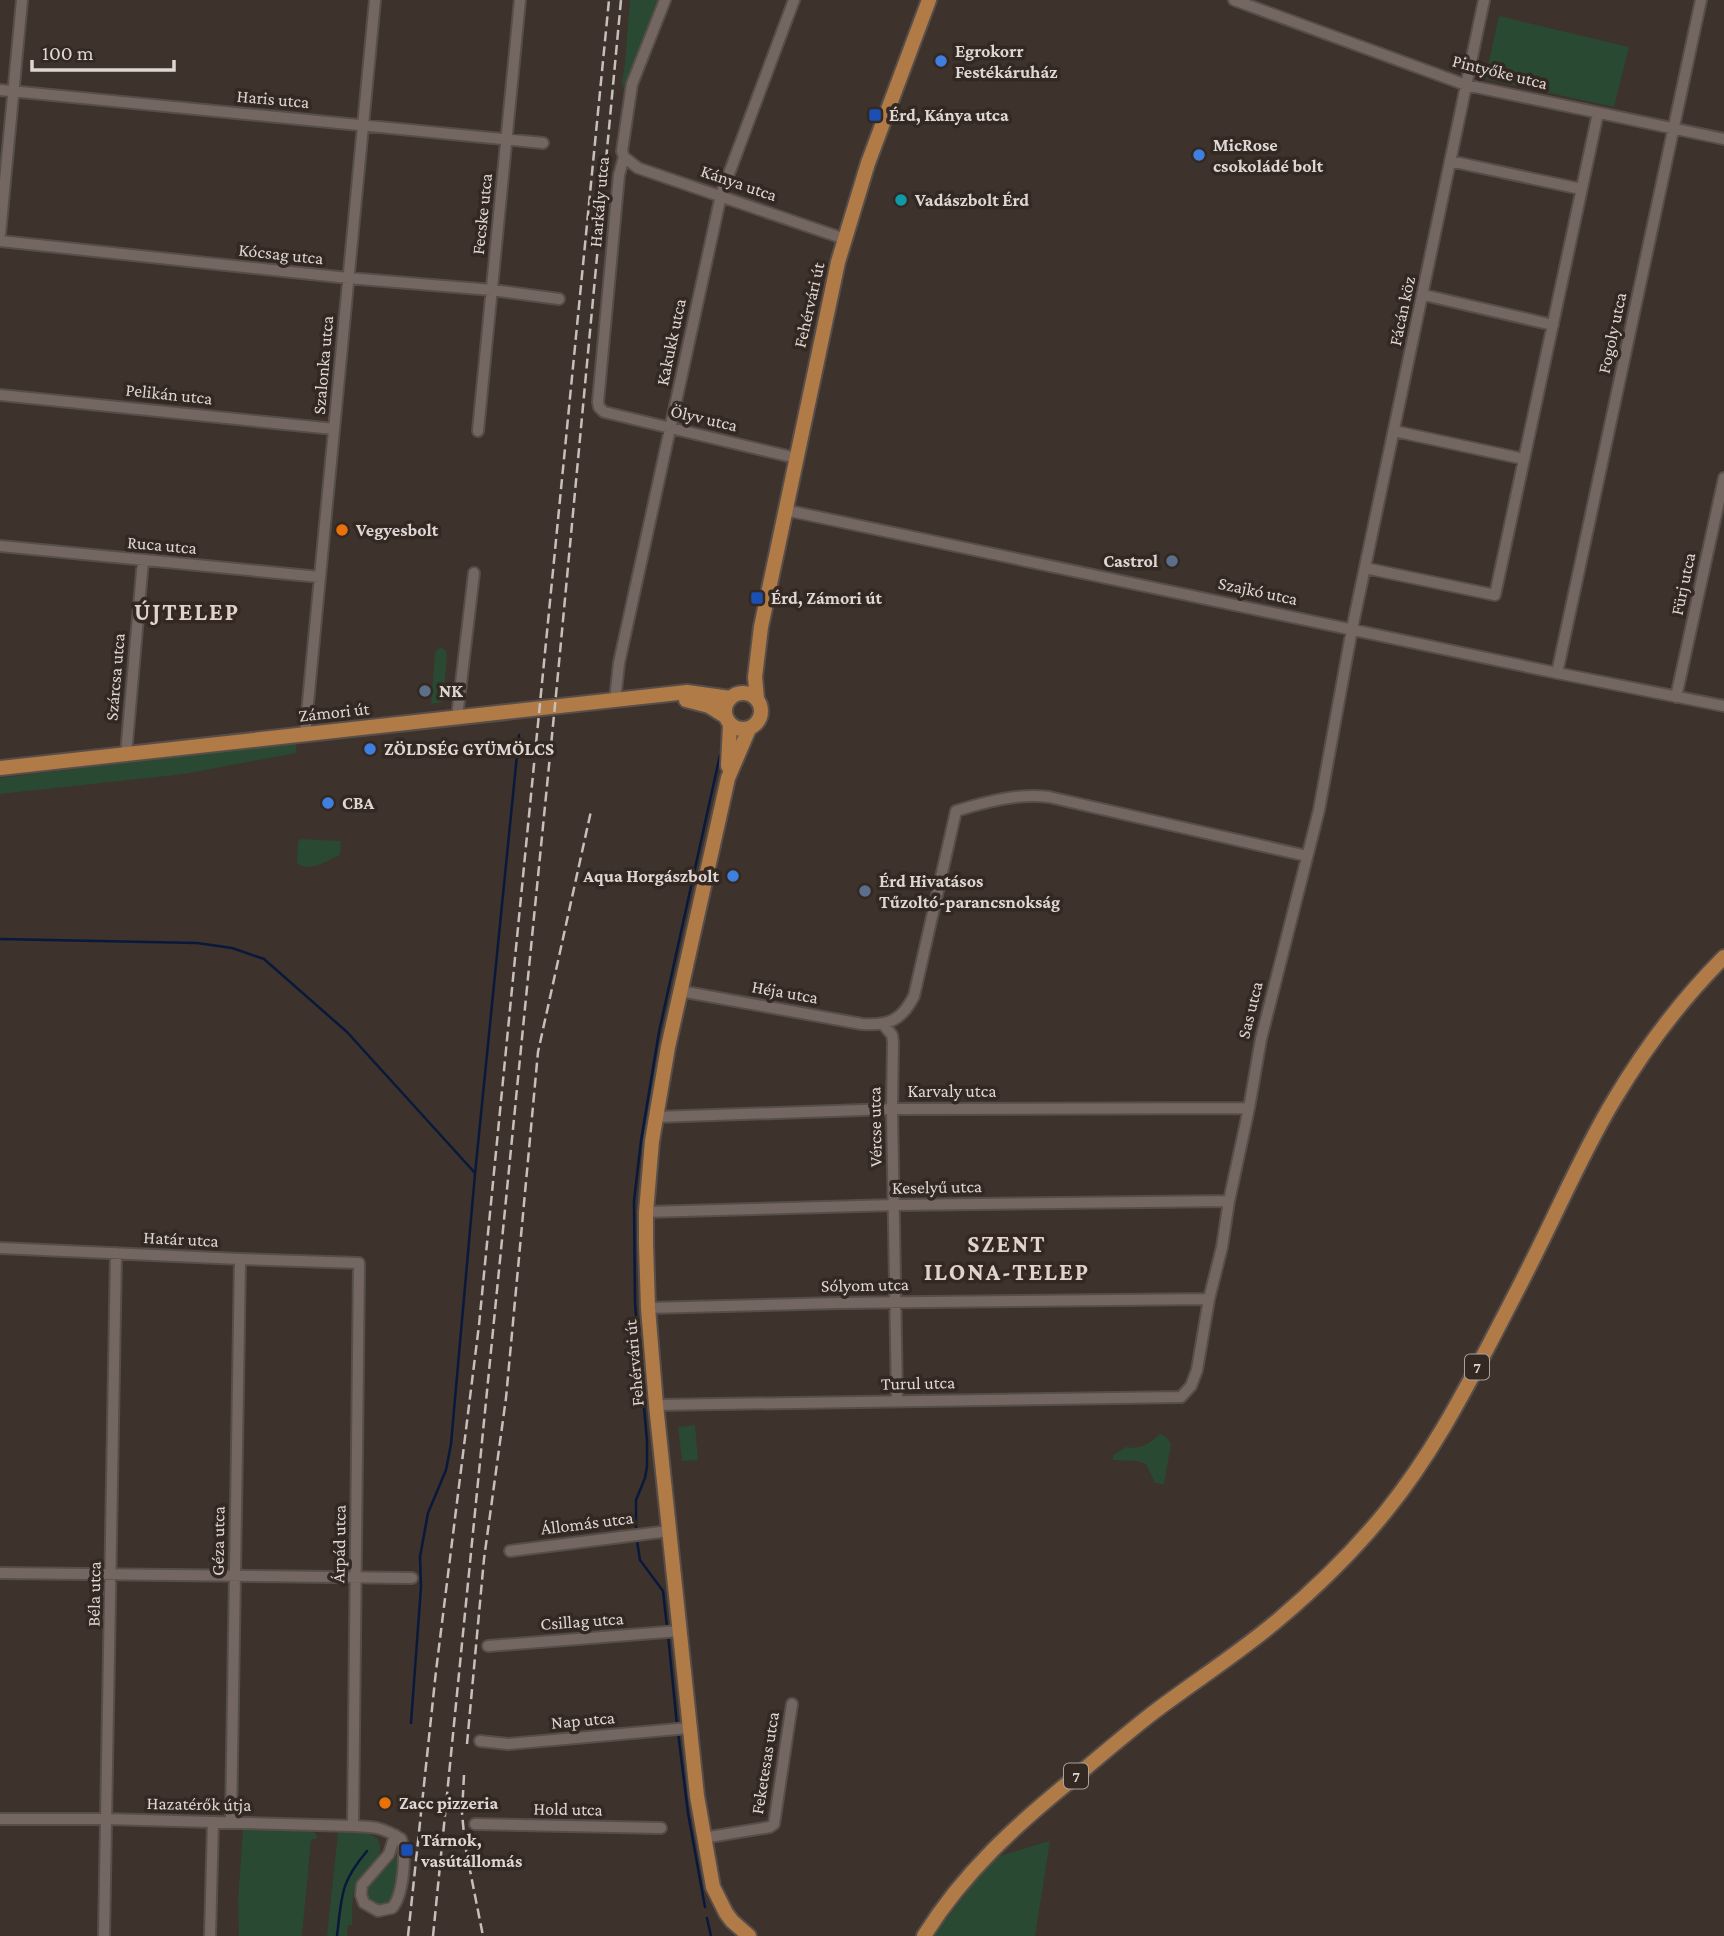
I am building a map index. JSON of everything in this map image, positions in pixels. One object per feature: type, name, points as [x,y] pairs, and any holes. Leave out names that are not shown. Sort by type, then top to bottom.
[{"type":"main road","name":"Fehérvári út","points":[[735,696],[747,677],[761,627],[831,293],[845,239],[868,163],[929,0]]},
{"type":"main road","name":"Fehérvári út","points":[[757,699],[755,677],[761,627]]},
{"type":"main road","name":"Zámori út","points":[[0,768],[687,692],[735,696]]},
{"type":"main road","points":[[749,694],[757,699],[761,716],[749,729],[739,729],[728,720],[726,706],[735,696],[749,694]]},
{"type":"main road","name":"Zámori út","points":[[672,695],[709,706],[728,720]]},
{"type":"main road","name":"Fehérvári út","points":[[728,720],[728,778]]},
{"type":"main road","name":"Fehérvári út","points":[[749,729],[728,778],[680,991],[652,1141],[646,1212],[648,1308],[656,1405],[696,1796],[713,1887],[732,1921],[749,1936]]},
{"type":"main road","name":"7","points":[[924,1936],[967,1878],[1029,1816],[1152,1714],[1276,1622],[1348,1554],[1386,1511],[1451,1418],[1613,1101],[1667,1021],[1724,957]]},
{"type":"street","points":[[0,234],[22,0]]},
{"type":"street","name":"Szalonka utca","points":[[305,734],[375,0]]},
{"type":"street","name":"Fecske utca","points":[[478,431],[520,0]]},
{"type":"street","name":"Harkály utca","points":[[604,412],[598,402],[619,176],[624,157],[622,152],[632,84],[664,0]]},
{"type":"street","name":"Kakukk utca","points":[[615,700],[620,663],[721,195],[794,0]]},
{"type":"street","name":"Pintyőke utca","points":[[1234,0],[1466,85],[1724,139]]},
{"type":"street","name":"Fácán köz","points":[[1352,629],[1484,0]]},
{"type":"street","name":"Fogoly utca","points":[[1556,673],[1701,0]]},
{"type":"street","name":"Haris utca","points":[[0,90],[543,143]]},
{"type":"street","points":[[1365,568],[1495,595],[1598,113]]},
{"type":"street","name":"Kánya utca","points":[[624,157],[638,168],[845,239]]},
{"type":"street","points":[[1450,161],[1581,189]]},
{"type":"street","name":"Kócsag utca","points":[[0,241],[559,299]]},
{"type":"street","points":[[1424,295],[1553,324]]},
{"type":"street","name":"Pelikán utca","points":[[0,395],[334,429]]},
{"type":"street","name":"Ölyv utca","points":[[604,412],[796,458]]},
{"type":"street","points":[[1394,431],[1524,459]]},
{"type":"street","name":"Fürj utca","points":[[1676,697],[1724,478]]},
{"type":"street","name":"Szajkó utca","points":[[785,510],[1724,706]]},
{"type":"street","name":"Ruca utca","points":[[0,547],[320,577]]},
{"type":"street","name":"Szárcsa utca","points":[[126,754],[143,560]]},
{"type":"street","points":[[457,717],[474,573]]},
{"type":"street","name":"Sas utca","points":[[1181,1397],[1191,1386],[1197,1370],[1261,1039],[1319,810],[1352,629]]},
{"type":"street","points":[[883,1024],[903,1014],[915,996],[956,811],[1008,798],[1042,796],[1307,856]]},
{"type":"street","name":"Héja utca","points":[[680,991],[862,1024],[883,1024]]},
{"type":"street","name":"Vércse utca","points":[[883,1024],[892,1035],[893,1041],[897,1401]]},
{"type":"street","name":"Karvaly utca","points":[[656,1117],[892,1109],[1249,1108]]},
{"type":"street","name":"Keselyű utca","points":[[646,1212],[894,1205],[1228,1201]]},
{"type":"street","name":"Határ utca","points":[[0,1248],[359,1263]]},
{"type":"street","name":"Béla utca","points":[[104,1936],[116,1253]]},
{"type":"street","name":"Géza utca","points":[[231,1822],[240,1259]]},
{"type":"street","name":"Árpád utca","points":[[353,1826],[359,1263]]},
{"type":"street","name":"Sólyom utca","points":[[648,1308],[1209,1299]]},
{"type":"street","name":"Turul utca","points":[[656,1405],[1181,1397]]},
{"type":"street","name":"Állomás utca","points":[[510,1551],[669,1531]]},
{"type":"street","points":[[0,1573],[412,1578]]},
{"type":"street","name":"Csillag utca","points":[[488,1646],[679,1631]]},
{"type":"street","name":"Feketesas utca","points":[[703,1838],[770,1827],[774,1824],[792,1704]]},
{"type":"street","name":"Nap utca","points":[[480,1741],[508,1744],[690,1728]]},
{"type":"street","name":"Hazatérők útja","points":[[0,1819],[107,1819],[353,1826],[383,1828],[395,1835]]},
{"type":"street","points":[[210,1936],[213,1822]]},
{"type":"street","name":"Hold utca","points":[[475,1824],[662,1828]]},
{"type":"street","points":[[395,1835],[401,1839],[404,1852],[399,1899],[393,1908],[378,1911],[364,1903],[362,1885],[389,1854],[395,1835]]},
{"type":"green space","points":[[630,0],[659,0],[623,89],[622,81]]},
{"type":"green space","points":[[1499,16],[1629,47],[1614,107],[1485,79]]},
{"type":"green space","points":[[442,648],[447,655],[443,702],[431,704],[435,653]]},
{"type":"green space","points":[[296,742],[296,753],[184,774],[0,794],[0,778]]},
{"type":"green space","points":[[301,839],[339,841],[340,855],[318,865],[302,866],[297,863],[298,842]]},
{"type":"green space","points":[[695,1425],[698,1460],[682,1461],[678,1427]]},
{"type":"green space","points":[[1160,1434],[1171,1444],[1164,1484],[1155,1483],[1146,1464],[1113,1460],[1113,1455],[1126,1447],[1144,1445]]},
{"type":"green space","points":[[243,1830],[310,1830],[316,1834],[317,1839],[311,1839],[302,1936],[239,1936],[238,1902]]},
{"type":"green space","points":[[338,1833],[367,1833],[377,1838],[380,1849],[376,1860],[354,1889],[352,1925],[348,1925],[347,1936],[327,1936]]},
{"type":"green space","points":[[1050,1841],[1035,1936],[934,1936],[996,1857]]},
{"type":"green space","points":[[399,1854],[396,1895],[389,1905],[378,1906],[369,1899],[370,1885]]},
{"type":"waterway","points":[[411,1723],[421,1587],[420,1557],[428,1513],[446,1470],[451,1444],[519,735]]},
{"type":"waterway","points":[[636,1529],[636,1500],[645,1478],[647,1441],[635,1304],[634,1201],[659,1032],[720,755]]},
{"type":"waterway","points":[[0,939],[197,943],[232,948],[264,959],[347,1032],[475,1173]]},
{"type":"waterway","points":[[637,1541],[640,1560],[663,1591],[667,1627]]},
{"type":"waterway","points":[[668,1635],[677,1725]]},
{"type":"waterway","points":[[678,1732],[688,1813],[705,1907]]},
{"type":"waterway","points":[[337,1936],[347,1881],[367,1851]]},
{"type":"waterway","points":[[707,1918],[711,1936]]},
{"type":"railway","points":[[408,1936],[436,1671],[479,1325],[609,0]]},
{"type":"railway","points":[[433,1936],[556,695],[621,0]]},
{"type":"railway","points":[[467,1744],[484,1559],[506,1398],[538,1052],[591,811]]},
{"type":"railway","points":[[464,1775],[462,1813],[465,1845],[483,1936]]},
{"type":"place","name":"Egrokorr Festékáruház","points":[[941,61]]},
{"type":"place","name":"Érd, Kánya utca","points":[[875,115]]},
{"type":"place","name":"MicRose csokoládé bolt","points":[[1199,155]]},
{"type":"place","name":"Vadászbolt Érd","points":[[901,200]]},
{"type":"place","name":"Vegyesbolt","points":[[342,530]]},
{"type":"place","name":"Castrol","points":[[1172,561]]},
{"type":"place","name":"Érd, Zámori út","points":[[757,598]]},
{"type":"place","name":"NK","points":[[425,691]]},
{"type":"place","name":"ZÖLDSÉG GYÜMÖLCS","points":[[370,749]]},
{"type":"place","name":"CBA","points":[[328,803]]},
{"type":"place","name":"Aqua Horgászbolt","points":[[733,876]]},
{"type":"place","name":"Érd Hivatásos Tűzoltó-parancsnokság","points":[[865,891]]},
{"type":"place","name":"Zacc pizzeria","points":[[385,1803]]},
{"type":"place","name":"Tárnok, vasútállomás","points":[[407,1850]]},
{"type":"district","name":"ÚJTELEP","points":[[187,612]]},
{"type":"district","name":"SZENT ILONA-TELEP","points":[[1007,1258]]}]
